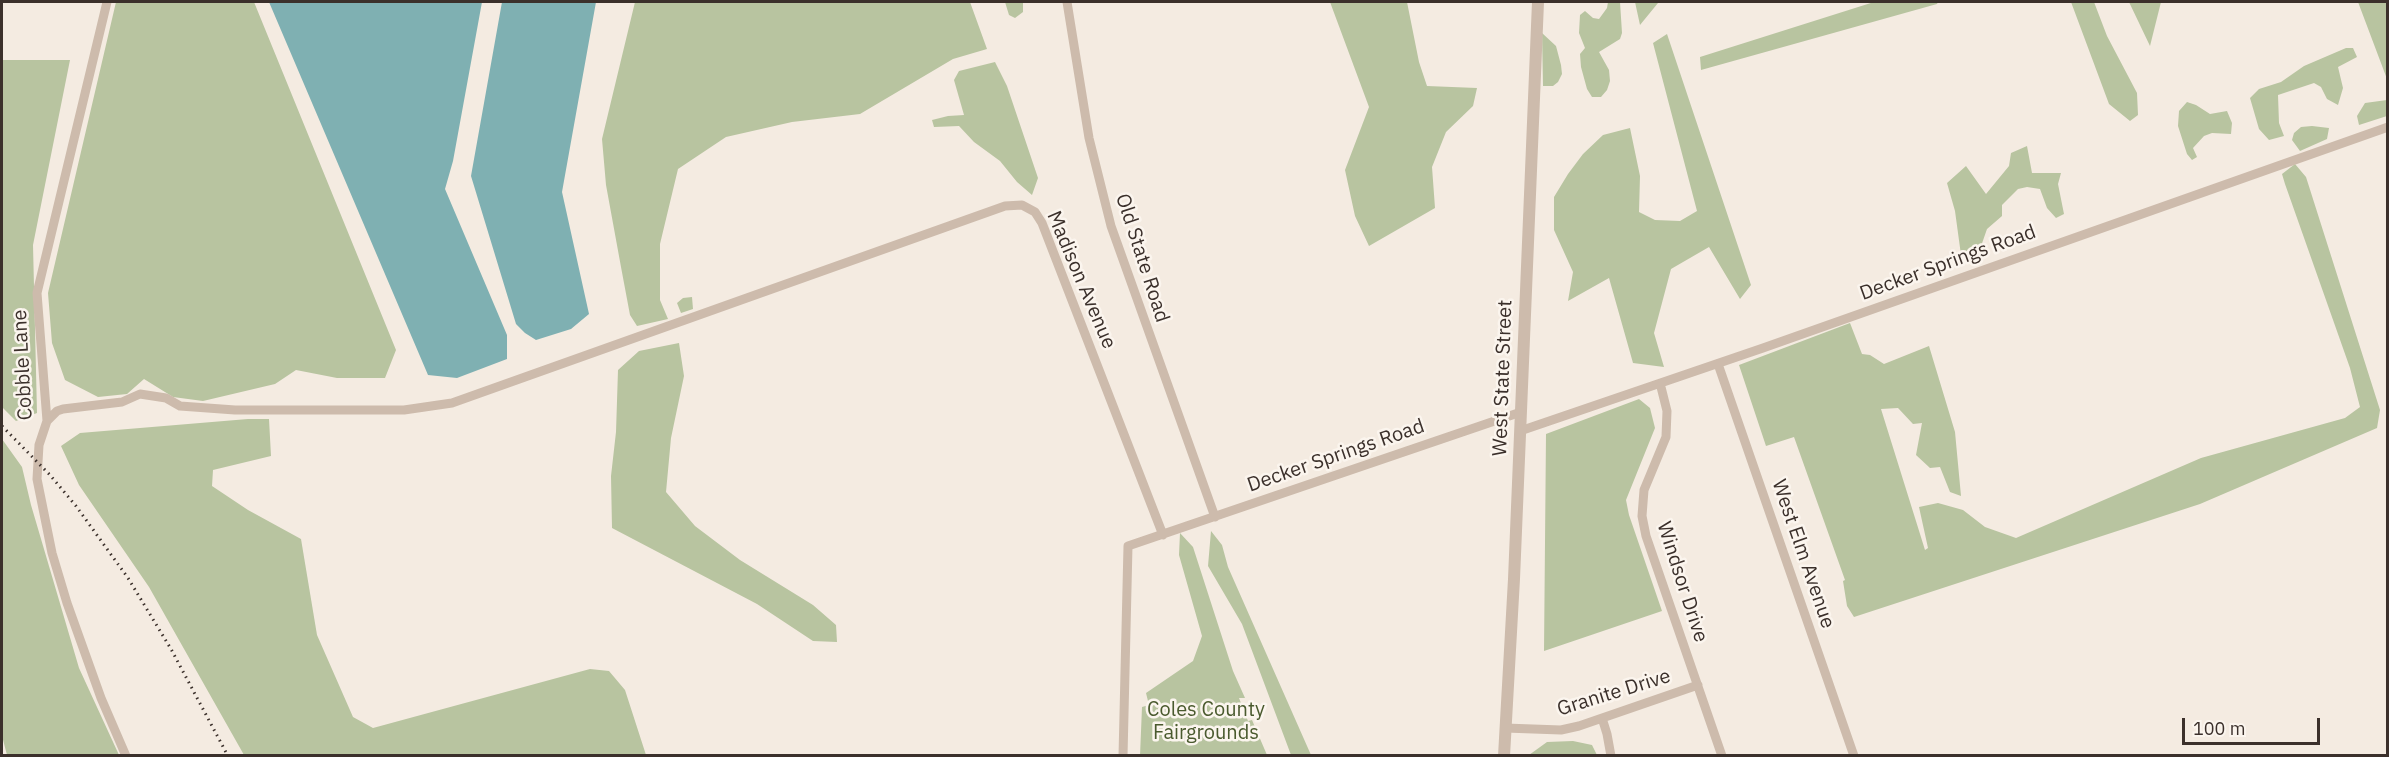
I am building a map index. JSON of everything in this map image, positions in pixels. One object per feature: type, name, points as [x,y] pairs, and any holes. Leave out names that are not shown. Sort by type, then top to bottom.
[{"type":"street","name":"Cobble Lane","points":[[107,2],[37,293],[47,421],[39,446],[37,479],[52,553],[83,652],[126,756]]},
{"type":"street","name":"Old State Road","points":[[1067,2],[1089,138],[1111,226],[1215,517]]},
{"type":"street","name":"West State Street","points":[[1504,756],[1538,2]]},
{"type":"street","name":"Decker Springs Road","points":[[1520,431],[1718,364],[2388,127]]},
{"type":"street","name":"Madison Avenue","points":[[47,421],[57,411],[63,409],[122,402],[140,394],[166,398],[180,406],[235,410],[404,410],[444,405],[475,396],[1005,206],[1022,205],[1035,212],[1042,223],[1163,535]]},
{"type":"street","name":"West Elm Avenue","points":[[1718,364],[1854,756]]},
{"type":"street","name":"Windsor Drive","points":[[1660,383],[1667,411],[1667,431],[1662,451],[1644,490],[1642,516],[1646,536],[1722,756]]},
{"type":"street","name":"Decker Springs Road","points":[[1123,756],[1128,546],[1521,412]]},
{"type":"street","name":"Granite Drive","points":[[1505,728],[1561,730],[1698,685]]},
{"type":"street","points":[[1602,718],[1611,756]]},
{"type":"green space","points":[[116,2],[254,2],[396,350],[385,378],[337,378],[296,370],[275,384],[203,401],[173,397],[144,379],[127,394],[98,397],[65,380],[52,343],[48,293]]},
{"type":"green space","points":[[635,2],[970,2],[987,49],[953,59],[860,114],[792,122],[726,137],[678,169],[660,244],[660,300],[668,319],[637,326],[630,315],[621,267],[606,185],[602,139]]},
{"type":"green space","points":[[1005,2],[1023,2],[1023,12],[1015,18],[1009,15]]},
{"type":"green space","points":[[1330,2],[1407,2],[1419,62],[1427,86],[1477,88],[1473,106],[1446,132],[1432,167],[1435,208],[1369,246],[1355,216],[1345,170],[1369,107]]},
{"type":"green space","points":[[1608,2],[1620,2],[1622,33],[1620,39],[1599,52],[1609,70],[1610,81],[1601,97],[1592,97],[1587,89],[1581,67],[1580,54],[1585,48],[1579,33],[1580,15],[1585,11],[1593,18],[1599,19],[1607,8]]},
{"type":"green space","points":[[1635,2],[1658,3],[1640,25]]},
{"type":"green space","points":[[1874,2],[1938,2],[1701,70],[1700,57]]},
{"type":"green space","points":[[2071,2],[2094,2],[2107,36],[2137,93],[2138,115],[2130,121],[2109,104]]},
{"type":"green space","points":[[2129,2],[2161,2],[2150,46]]},
{"type":"green space","points":[[2358,2],[2387,2],[2387,79]]},
{"type":"green space","points":[[1542,33],[1556,46],[1561,65],[1562,74],[1553,86],[1543,86]]},
{"type":"green space","points":[[1667,34],[1751,285],[1740,299],[1709,247],[1671,269],[1654,333],[1664,367],[1633,363],[1609,278],[1568,301],[1573,272],[1554,230],[1554,197],[1583,154],[1603,135],[1630,128],[1640,176],[1639,212],[1655,220],[1680,221],[1697,211],[1653,43]]},
{"type":"green space","points":[[2346,48],[2353,48],[2357,57],[2338,67],[2343,88],[2338,105],[2327,99],[2321,87],[2314,83],[2278,95],[2279,123],[2284,136],[2269,140],[2259,129],[2250,98],[2259,89],[2281,82],[2304,66]]},
{"type":"green space","points":[[2,60],[70,60],[33,245],[37,413],[16,421],[2,407]]},
{"type":"green space","points":[[995,62],[1007,86],[1038,178],[1032,195],[1017,182],[1000,161],[974,142],[959,126],[934,127],[932,120],[964,115],[954,80],[959,71]]},
{"type":"green space","points":[[2387,100],[2387,116],[2359,125],[2357,116],[2365,103]]},
{"type":"green space","points":[[2187,102],[2210,114],[2227,111],[2232,123],[2231,134],[2212,133],[2204,136],[2193,148],[2197,157],[2192,160],[2187,154],[2178,126],[2179,111]]},
{"type":"green space","points":[[2301,127],[2329,128],[2327,139],[2300,151],[2292,140],[2294,133]]},
{"type":"green space","points":[[2027,146],[2032,173],[2061,173],[2058,184],[2064,214],[2056,218],[2047,208],[2040,189],[2027,187],[2018,189],[2002,205],[2002,216],[1987,229],[1979,252],[1961,255],[1955,211],[1947,183],[1966,166],[1986,194],[2009,166],[2011,153]]},
{"type":"green space","points":[[2295,164],[2306,177],[2380,410],[2377,428],[2200,504],[1854,617],[1847,606],[1843,581],[1845,580],[1794,437],[1766,446],[1739,365],[1850,323],[1862,354],[1870,355],[1884,364],[1929,346],[1955,432],[1961,496],[1950,492],[1940,467],[1930,468],[1916,455],[1922,423],[1913,424],[1898,408],[1881,409],[1925,550],[1928,548],[1919,507],[1938,503],[1963,510],[1985,527],[2016,538],[2201,458],[2345,418],[2360,407],[2350,368],[2282,174]]},
{"type":"green space","points":[[692,297],[693,309],[681,313],[677,303],[683,298]]},
{"type":"green space","points":[[679,343],[684,376],[671,438],[666,492],[695,526],[740,560],[813,605],[836,625],[837,642],[813,641],[757,604],[612,528],[611,476],[616,432],[618,370],[639,351]]},
{"type":"green space","points":[[1639,399],[1650,408],[1655,428],[1626,500],[1662,611],[1544,651],[1546,434]]},
{"type":"green space","points":[[269,419],[271,456],[213,470],[212,486],[248,510],[301,539],[317,635],[353,717],[373,728],[590,669],[609,671],[625,690],[646,755],[244,755],[149,587],[79,485],[61,446],[80,433]]},
{"type":"green space","points":[[2,439],[22,467],[79,668],[119,755],[7,755],[2,736]]},
{"type":"green space","points":[[1211,531],[1222,545],[1228,567],[1311,755],[1291,755],[1242,624],[1208,566]]},
{"type":"green space","name":"Coles County Fairgrounds","points":[[1180,533],[1193,547],[1233,671],[1245,698],[1239,698],[1248,721],[1252,720],[1267,755],[1140,756],[1142,707],[1149,705],[1146,693],[1193,661],[1202,636],[1179,555]]},
{"type":"green space","points":[[1573,741],[1592,745],[1597,755],[1529,755],[1547,742]]},
{"type":"water","points":[[269,2],[482,2],[453,161],[445,189],[507,335],[507,359],[457,378],[428,375]]},
{"type":"water","points":[[502,2],[596,2],[562,192],[589,314],[571,329],[536,340],[516,324],[471,176]]},
{"type":"railway","points":[[2,426],[50,475],[76,506],[128,578],[171,649],[228,756]]}]
